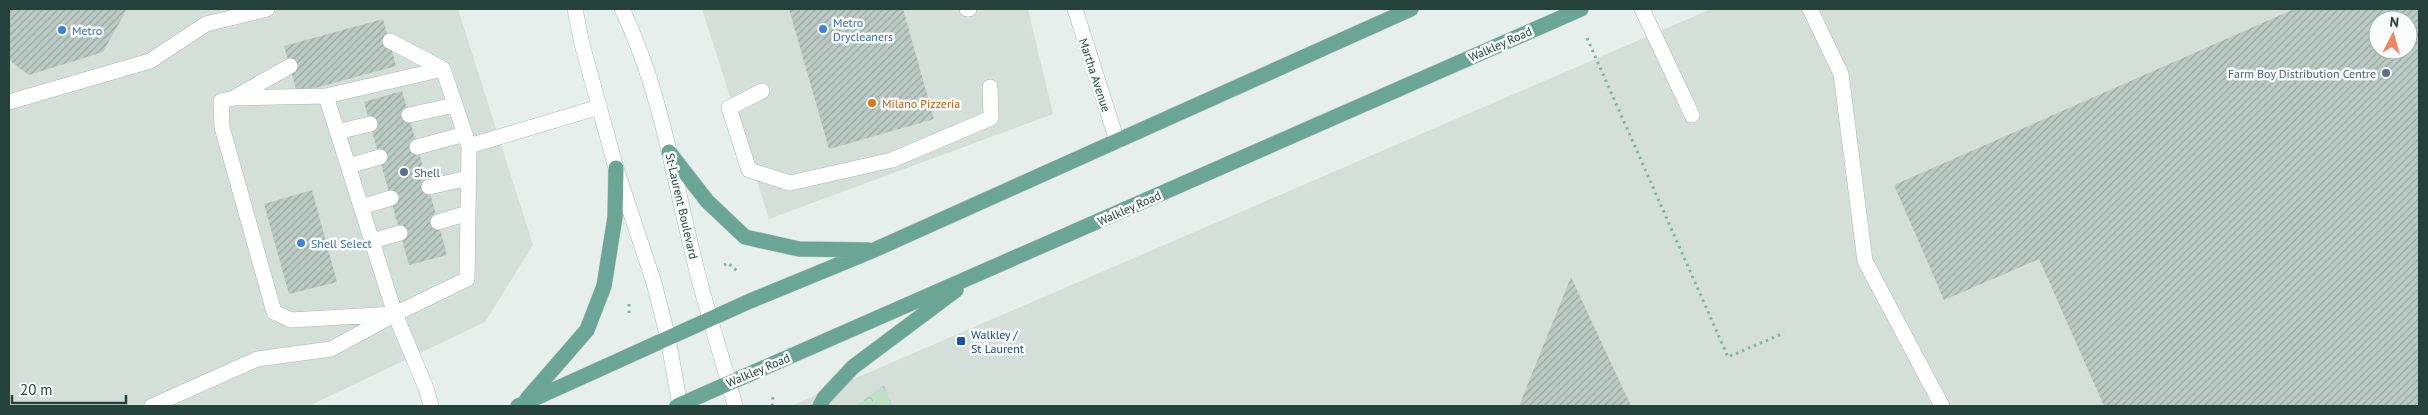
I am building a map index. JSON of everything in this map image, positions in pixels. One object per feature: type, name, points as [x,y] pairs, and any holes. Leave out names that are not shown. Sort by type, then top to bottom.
[{"type":"main road","points":[[520,405],[710,319],[874,250],[1117,142],[1411,9]]},
{"type":"main road","name":"Walkley Road","points":[[679,406],[1581,9]]},
{"type":"main road","points":[[669,152],[707,201],[745,236],[799,249],[874,250]]},
{"type":"main road","points":[[520,405],[587,330],[604,286],[615,217],[616,168]]},
{"type":"main road","points":[[820,406],[824,398],[853,367],[978,274]]},
{"type":"street","points":[[9,102],[150,61],[206,24],[267,9]]},
{"type":"street","points":[[575,9],[582,44],[616,168],[654,283],[668,338],[679,406]]},
{"type":"street","name":"St-Laurent Boulevard","points":[[622,9],[633,32],[650,84],[669,152],[710,319],[735,406]]},
{"type":"street","name":"Martha Avenue","points":[[1075,9],[1117,142]]},
{"type":"street","points":[[1642,9],[1692,115]]},
{"type":"street","points":[[1810,9],[1841,74],[1865,261],[1942,406]]},
{"type":"street","points":[[152,406],[257,359],[331,349],[395,314],[467,279],[467,140],[443,69],[390,42]]},
{"type":"street","points":[[234,98],[290,66]]},
{"type":"street","points":[[395,314],[291,320],[274,312],[222,127],[222,101],[234,98],[326,96],[443,69]]},
{"type":"street","points":[[762,91],[729,108],[749,170],[790,183],[892,160],[991,118],[990,87]]},
{"type":"street","points":[[326,96],[395,314],[426,388],[431,406]]},
{"type":"street","points":[[409,115],[454,105]]},
{"type":"street","points":[[417,147],[467,140],[599,107]]},
{"type":"street","points":[[338,132],[370,124]]},
{"type":"street","points":[[348,166],[380,157]]},
{"type":"street","points":[[429,187],[468,178]]},
{"type":"street","points":[[361,207],[390,198]]},
{"type":"street","points":[[438,222],[468,213]]},
{"type":"street","points":[[372,241],[400,233]]},
{"type":"path","points":[[1587,38],[1728,357],[1784,333]]},
{"type":"path","points":[[772,406],[773,396]]},
{"type":"shaded area","points":[[9,9],[458,9],[533,245],[485,322],[309,406],[9,406]]},
{"type":"shaded area","points":[[702,9],[1028,9],[1053,114],[769,219]]},
{"type":"shaded area","points":[[1711,9],[2419,9],[2419,406],[791,406]]},
{"type":"green space","points":[[884,385],[893,406],[856,406]]},
{"type":"building","name":"Metro","points":[[9,9],[127,9],[103,52],[29,75],[9,60]]},
{"type":"building","points":[[789,9],[903,9],[934,119],[829,149]]},
{"type":"building","points":[[2294,9],[2419,9],[2419,406],[2104,406],[2039,259],[1944,300],[1894,185]]},
{"type":"building","points":[[383,19],[396,66],[297,93],[284,46]]},
{"type":"building","name":"Shell","points":[[402,91],[447,255],[409,265],[364,102]]},
{"type":"building","name":"Shell Select","points":[[312,190],[337,282],[289,294],[264,204]]},
{"type":"building","points":[[1571,277],[1631,406],[1519,406]]},
{"type":"place","name":"Metro Drycleaners","points":[[823,29]]},
{"type":"place","name":"Metro","points":[[62,30]]},
{"type":"place","name":"Farm Boy Distribution Centre","points":[[2386,73]]},
{"type":"place","name":"Milano Pizzeria","points":[[872,103]]},
{"type":"place","name":"Shell","points":[[404,172]]},
{"type":"place","name":"Shell Select","points":[[301,243]]},
{"type":"place","name":"Walkley / St Laurent","points":[[961,341]]}]
